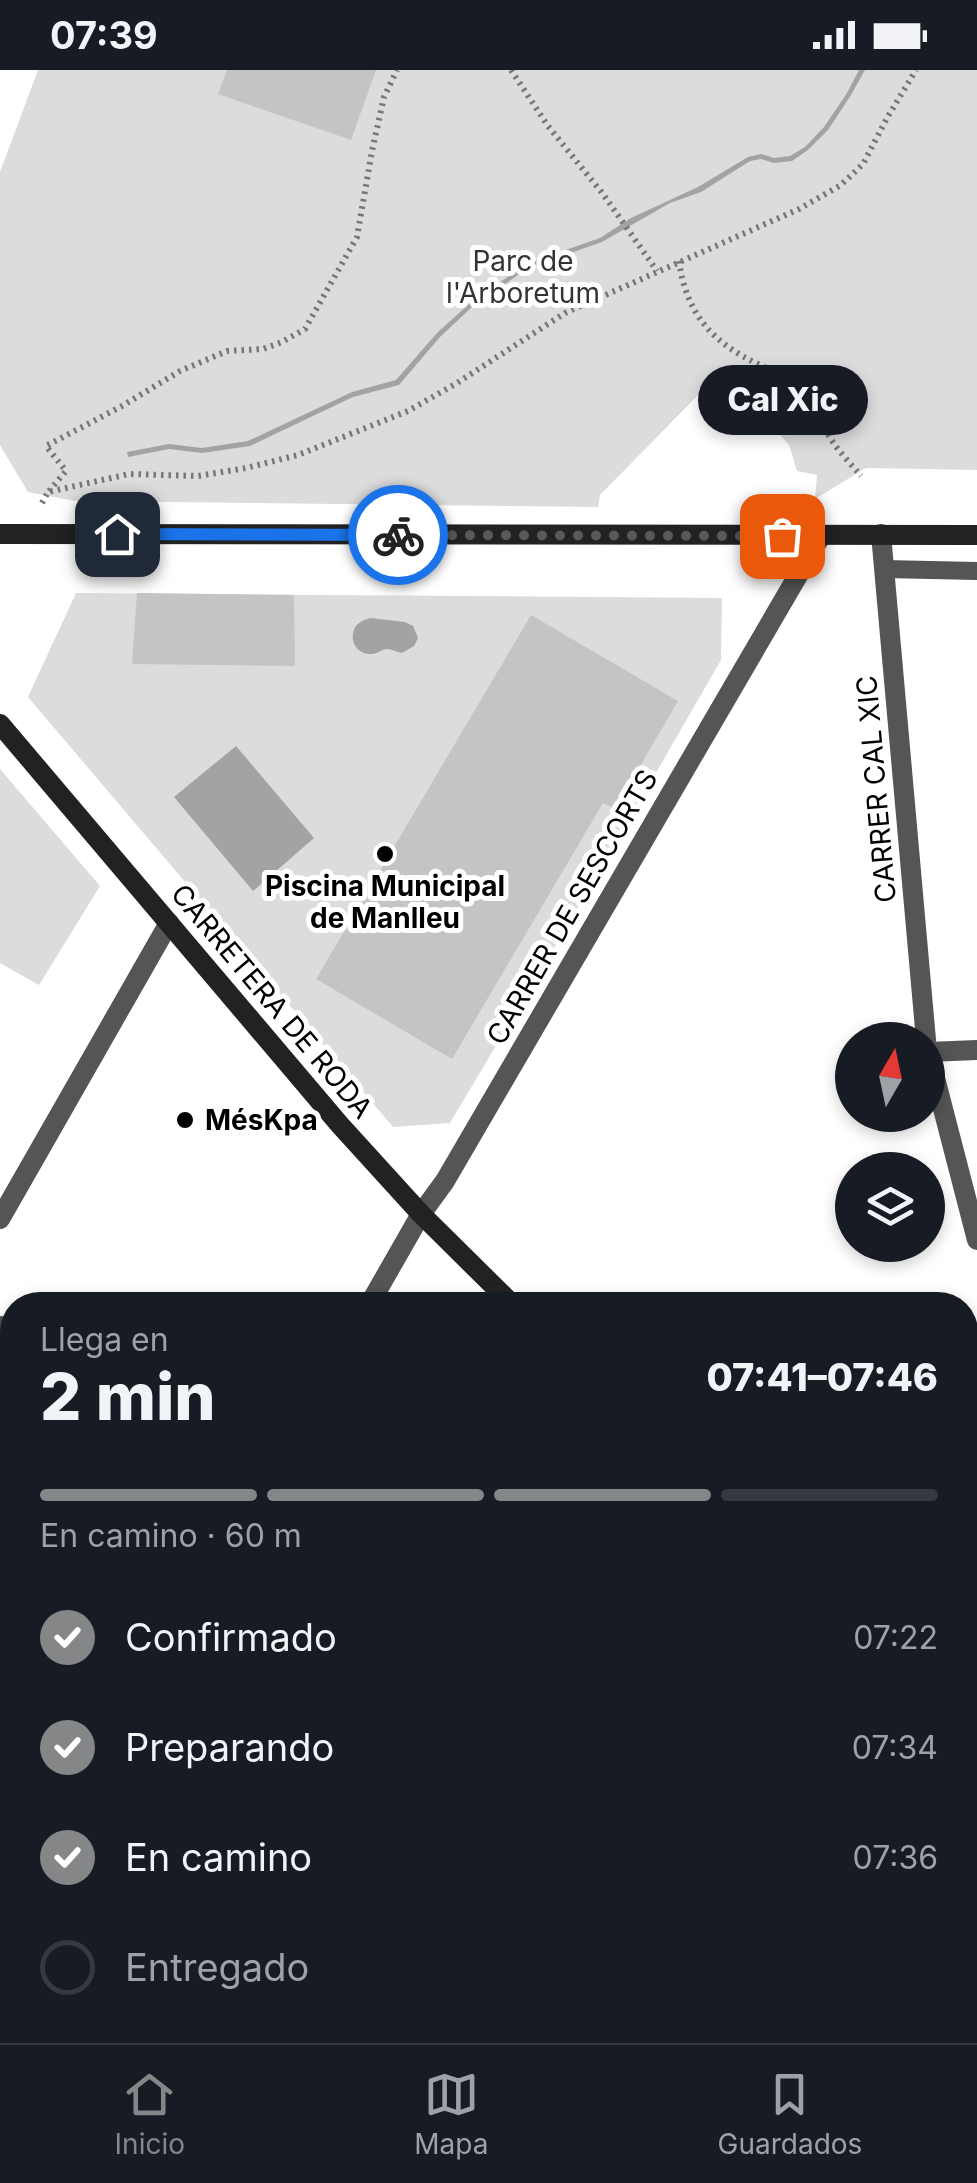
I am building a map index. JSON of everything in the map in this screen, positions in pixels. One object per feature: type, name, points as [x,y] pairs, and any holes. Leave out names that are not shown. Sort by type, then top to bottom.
[{"type":"street","points":[[881,534],[977,523]]},
{"type":"street","points":[[0,534],[977,535]]},
{"type":"street","name":"CARRER CAL XIC","points":[[881,534],[924,1022]]},
{"type":"street","name":"CARRER DE SESCORTS","points":[[376,1292],[821,536]]},
{"type":"street","name":"CARRETERA DE RODA","points":[[0,724],[340,1126],[500,1292]]},
{"type":"street","points":[[0,1219],[169,923]]},
{"type":"street","points":[[945,1051],[977,1050]]},
{"type":"street","points":[[945,1117],[977,1240]]},
{"type":"lane","points":[[884,569],[977,571]]},
{"type":"path","points":[[42,503],[66,471],[46,446],[180,372],[227,352],[263,349],[304,329],[357,237],[384,97],[397,70]]},
{"type":"path","points":[[511,70],[657,271]]},
{"type":"path","points":[[48,492],[130,474],[198,476],[246,468],[298,455],[408,412],[564,312],[799,209],[841,185],[862,164],[916,70]]},
{"type":"path","points":[[679,261],[683,286],[693,310],[708,330],[756,363],[788,376],[812,399],[829,436],[861,476]]},
{"type":"green space","name":"Parc de l'Arboretum","points":[[38,70],[977,70],[977,470],[866,468],[815,499],[817,475],[797,471],[789,445],[767,421],[709,384],[600,495],[598,507],[75,501],[28,492],[0,445],[0,172]]},
{"type":"green space","name":"Piscina Municipal de Manlleu","points":[[76,593],[722,598],[721,660],[450,1123],[393,1127],[28,697]]},
{"type":"green space","points":[[0,769],[100,886],[39,985],[0,963]]},
{"type":"shaded area","points":[[859,70],[865,70],[828,130],[792,161],[750,161],[701,192],[670,203],[602,242],[528,268],[472,307],[399,385],[353,397],[250,446],[202,453],[169,449],[128,457],[127,452],[169,444],[202,448],[248,441],[352,392],[396,380],[469,304],[526,264],[600,238],[748,157],[790,156],[805,147],[824,127]]},
{"type":"shaded area","points":[[370,618],[413,626],[418,638],[414,646],[402,653],[387,649],[372,654],[360,651],[353,642],[354,631],[358,623]]},
{"type":"shaded area","points":[[236,746],[314,838],[253,891],[174,797]]},
{"type":"building","points":[[227,70],[376,70],[351,140],[218,94]]},
{"type":"building","points":[[137,593],[294,595],[295,666],[132,664]]},
{"type":"building","points":[[531,615],[678,701],[615,809],[603,803],[452,1059],[316,979]]},
{"type":"way so far","points":[[398,535],[782,536]]},
{"type":"place","name":"Cal Xic","points":[[782,536]]},
{"type":"place","name":"Piscina Municipal de Manlleu","points":[[385,854]]},
{"type":"place","name":"MésKpa","points":[[185,1120]]},
{"type":"route","points":[[117,534],[398,535]]}]
